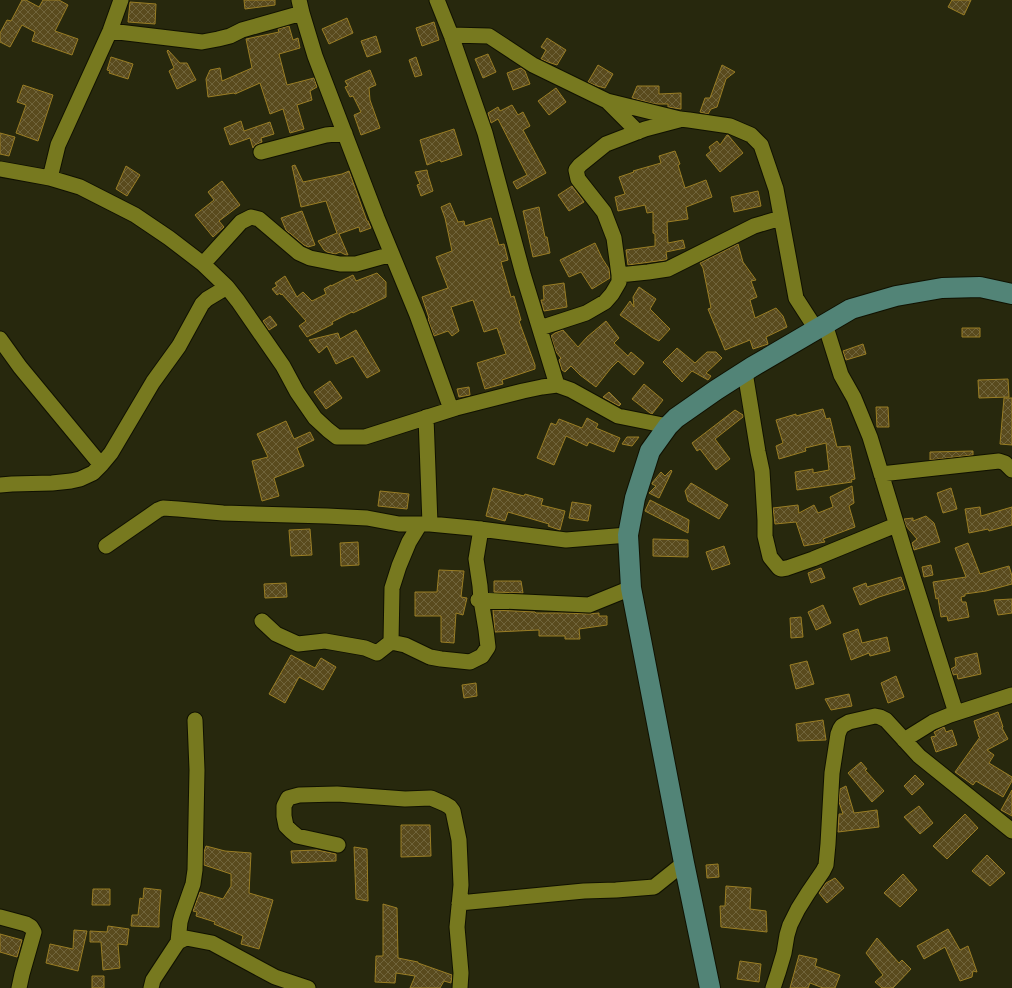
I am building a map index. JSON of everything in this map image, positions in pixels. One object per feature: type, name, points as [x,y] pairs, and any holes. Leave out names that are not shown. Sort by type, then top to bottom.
[{"type":"main road","points":[[713,986],[684,863],[631,588],[628,535],[635,498],[650,451],[668,426],[676,418],[716,390],[851,309],[896,296],[942,288],[980,287],[1012,294]]},
{"type":"street","points":[[50,178],[58,145],[110,31],[122,0]]},
{"type":"street","points":[[437,0],[451,35],[485,134],[523,274],[557,385]]},
{"type":"street","points":[[110,31],[202,42],[230,36],[300,7],[315,56],[377,218],[418,315],[451,409]]},
{"type":"street","points":[[451,35],[489,36],[533,64],[607,101],[680,119],[730,126],[751,135],[761,146],[776,189],[796,298],[820,327],[841,375],[854,398],[870,437],[896,525],[956,713]]},
{"type":"street","points":[[607,101],[638,132]]},
{"type":"street","points":[[540,328],[586,313],[605,302],[619,282],[614,238],[604,212],[578,179],[576,170],[580,164],[606,144],[680,119]]},
{"type":"street","points":[[261,152],[326,135],[345,133]]},
{"type":"street","points":[[0,169],[50,178],[80,187],[135,215],[169,238],[202,264],[227,287],[238,301],[283,366],[297,392],[315,418],[328,430],[338,436],[365,437],[451,409],[523,391],[557,385],[571,390],[618,416],[668,426]]},
{"type":"street","points":[[202,264],[241,222],[250,217],[259,219],[299,253],[310,258],[340,264],[356,264],[392,254]]},
{"type":"street","points":[[619,275],[668,269],[754,226],[781,218]]},
{"type":"street","points":[[0,485],[71,481],[93,473],[111,454],[153,382],[179,346],[202,304],[207,299],[227,287]]},
{"type":"street","points":[[0,339],[20,367],[102,465]]},
{"type":"street","points":[[745,372],[762,471],[765,520],[764,536],[770,557],[779,568],[787,568],[813,559],[896,525]]},
{"type":"street","points":[[391,642],[392,588],[409,542],[425,524],[426,417]]},
{"type":"street","points":[[881,474],[999,461],[1005,463],[1012,470]]},
{"type":"street","points":[[106,546],[158,510],[164,508],[223,514],[367,518],[399,524],[425,524],[481,529],[566,540],[628,535]]},
{"type":"street","points":[[391,642],[405,645],[430,657],[470,662],[482,656],[488,647],[486,630],[479,600],[480,586],[476,559],[481,529]]},
{"type":"street","points":[[479,600],[589,605],[631,588]]},
{"type":"street","points":[[262,621],[276,634],[298,644],[325,641],[365,648],[377,653],[391,642]]},
{"type":"street","points":[[904,740],[933,722],[956,713],[1011,696]]},
{"type":"street","points":[[773,988],[784,953],[790,925],[798,909],[826,866],[832,773],[838,734],[842,726],[849,722],[875,716],[886,720],[919,756],[1012,831]]},
{"type":"street","points":[[151,988],[153,980],[178,942],[182,914],[193,884],[195,870],[197,770],[195,720]]},
{"type":"street","points":[[338,845],[297,836],[291,831],[286,826],[284,816],[284,806],[288,798],[299,795],[337,794],[405,799],[432,798],[450,807],[453,811],[459,840],[460,885],[457,926],[461,972],[460,988]]},
{"type":"street","points":[[459,903],[584,890],[616,890],[654,887],[684,863]]},
{"type":"street","points":[[0,917],[26,924],[31,927],[34,932],[19,988]]},
{"type":"street","points":[[178,942],[186,938],[212,943],[275,977],[308,988]]},
{"type":"building","points":[[22,0],[26,0],[39,7],[43,0],[59,0],[68,5],[55,31],[78,39],[72,55],[32,41],[35,32],[22,25],[10,47],[0,42],[0,33],[7,20],[11,21]]},
{"type":"building","points":[[244,0],[275,0],[275,5],[245,9]]},
{"type":"building","points":[[952,0],[971,0],[964,15],[948,7]]},
{"type":"building","points":[[130,2],[156,4],[155,24],[128,22]]},
{"type":"building","points":[[347,18],[353,33],[329,44],[322,29]]},
{"type":"building","points":[[434,22],[439,40],[422,46],[416,28]]},
{"type":"building","points":[[289,26],[293,40],[298,38],[300,48],[279,54],[287,85],[314,78],[317,87],[310,91],[312,100],[297,105],[304,129],[290,133],[283,109],[270,114],[260,83],[235,94],[208,97],[206,79],[210,70],[220,68],[222,81],[252,68],[246,39],[279,32],[278,29]]},
{"type":"building","points":[[376,36],[381,52],[367,57],[361,41]]},
{"type":"building","points":[[547,38],[566,50],[557,65],[541,59],[546,50],[541,47]]},
{"type":"building","points":[[168,50],[180,63],[187,63],[196,80],[177,89],[169,71],[174,68],[167,51]]},
{"type":"building","points":[[488,54],[496,72],[483,78],[475,59]]},
{"type":"building","points":[[111,57],[133,64],[128,79],[109,73],[110,71],[107,70]]},
{"type":"building","points":[[416,57],[422,75],[415,77],[409,60]]},
{"type":"building","points":[[598,65],[613,74],[605,88],[588,82]]},
{"type":"building","points":[[722,65],[735,72],[726,79],[717,107],[711,109],[708,114],[700,112],[705,98],[710,98]]},
{"type":"building","points":[[521,68],[525,71],[530,84],[513,90],[507,73]]},
{"type":"building","points":[[370,70],[376,85],[369,88],[370,100],[380,128],[361,135],[354,115],[361,112],[353,96],[350,97],[345,87],[348,86],[345,81]]},
{"type":"building","points":[[23,85],[53,95],[38,141],[16,133],[26,105],[17,102]]},
{"type":"building","points":[[637,86],[659,86],[659,94],[681,93],[681,109],[668,107],[668,104],[655,104],[632,98]]},
{"type":"building","points":[[556,88],[566,102],[549,115],[538,101]]},
{"type":"building","points":[[512,105],[518,115],[523,112],[530,126],[523,130],[546,173],[517,189],[513,182],[527,175],[498,119],[491,123],[488,113],[498,107],[500,111]]},
{"type":"building","points":[[241,121],[244,131],[270,122],[274,134],[261,138],[262,142],[255,145],[253,148],[250,138],[230,145],[224,128]]},
{"type":"building","points":[[454,129],[462,155],[441,162],[440,160],[427,165],[420,140]]},
{"type":"building","points":[[0,133],[15,137],[9,156],[0,154]]},
{"type":"building","points":[[728,135],[743,153],[720,172],[706,155],[711,151],[709,147],[717,141],[720,145]]},
{"type":"building","points":[[675,151],[680,164],[678,165],[685,188],[706,180],[712,197],[686,207],[688,219],[667,222],[668,243],[683,240],[685,248],[666,252],[667,259],[665,260],[628,265],[626,250],[655,246],[655,234],[653,233],[653,212],[647,213],[645,205],[618,211],[615,197],[625,194],[619,177],[634,172],[633,171],[661,163],[659,156]]},
{"type":"building","points":[[295,165],[303,182],[342,174],[349,171],[367,221],[371,228],[360,232],[359,227],[339,234],[348,255],[340,252],[335,254],[327,252],[318,241],[337,233],[326,201],[301,207],[292,166]]},
{"type":"building","points":[[126,166],[140,175],[127,196],[116,189]]},
{"type":"building","points":[[427,170],[433,191],[421,196],[417,185],[420,184],[415,172]]},
{"type":"building","points":[[222,181],[240,205],[219,221],[224,227],[213,237],[195,215],[214,200],[208,192]]},
{"type":"building","points":[[572,186],[584,202],[569,211],[558,195]]},
{"type":"building","points":[[758,191],[761,206],[734,212],[731,197]]},
{"type":"building","points":[[450,203],[458,222],[464,221],[465,226],[491,218],[499,245],[504,244],[508,260],[501,262],[511,297],[514,296],[521,320],[519,321],[535,365],[535,369],[502,380],[503,384],[485,389],[477,363],[506,354],[497,328],[484,332],[473,300],[451,307],[459,331],[452,336],[448,331],[434,336],[422,297],[448,288],[436,257],[452,251],[445,218],[441,207]]},
{"type":"building","points":[[539,207],[550,253],[533,257],[523,211]]},
{"type":"building","points":[[302,211],[315,245],[308,247],[286,230],[281,218]]},
{"type":"building","points":[[595,243],[609,269],[610,278],[592,289],[581,272],[569,277],[560,260]]},
{"type":"building","points":[[738,244],[743,262],[756,280],[751,281],[757,297],[750,300],[755,318],[776,308],[783,316],[787,327],[766,337],[768,344],[753,349],[750,340],[725,350],[708,309],[711,308],[703,268],[700,263]]},
{"type":"building","points":[[377,273],[386,282],[386,297],[332,322],[333,324],[307,337],[299,326],[306,321],[282,294],[281,295],[280,293],[277,295],[272,289],[277,286],[275,283],[285,276],[297,297],[303,292],[312,301],[326,294],[324,289],[353,275],[356,281]]},
{"type":"building","points":[[564,283],[567,307],[544,311],[541,300],[544,300],[543,286]]},
{"type":"building","points":[[639,287],[656,299],[650,309],[670,329],[659,341],[620,315],[630,301],[634,307],[633,297]]},
{"type":"building","points":[[270,316],[277,325],[269,330],[263,321]]},
{"type":"building","points":[[606,321],[619,338],[614,343],[628,356],[631,352],[644,363],[634,375],[618,361],[596,387],[571,366],[565,372],[562,370],[559,360],[561,358],[556,352],[551,336],[563,330],[578,347],[587,337]]},
{"type":"building","points":[[962,328],[980,328],[980,337],[962,337]]},
{"type":"building","points":[[356,330],[380,371],[367,378],[353,356],[336,364],[327,346],[319,353],[309,340],[338,333],[340,339]]},
{"type":"building","points":[[863,344],[866,354],[846,360],[843,351]]},
{"type":"building","points":[[677,348],[695,363],[707,352],[716,352],[722,358],[706,373],[711,376],[708,380],[692,371],[682,382],[663,362]]},
{"type":"building","points":[[1008,379],[1009,397],[979,398],[978,380]]},
{"type":"building","points":[[330,381],[342,398],[326,409],[314,392]]},
{"type":"building","points":[[644,384],[663,400],[652,414],[632,399]]},
{"type":"building","points":[[469,387],[470,395],[459,397],[457,389]]},
{"type":"building","points":[[609,392],[621,404],[619,406],[603,397]]},
{"type":"building","points":[[1004,398],[1012,398],[1012,445],[1000,444]]},
{"type":"building","points":[[876,407],[888,407],[889,427],[877,427]]},
{"type":"building","points":[[823,409],[826,419],[830,418],[837,447],[850,446],[855,479],[851,480],[852,482],[797,490],[795,472],[813,469],[813,473],[829,470],[826,443],[805,448],[806,451],[779,459],[776,446],[783,443],[776,420],[796,414],[796,416]]},
{"type":"building","points":[[735,410],[743,415],[743,417],[715,439],[730,459],[716,470],[700,449],[697,451],[692,443]]},
{"type":"building","points":[[587,418],[598,424],[596,428],[620,438],[614,452],[589,442],[587,446],[566,436],[554,465],[537,458],[551,423],[556,425],[559,419],[582,428]]},
{"type":"building","points":[[286,421],[294,439],[310,432],[314,440],[297,448],[304,466],[274,478],[279,496],[262,501],[252,461],[268,457],[257,434]]},
{"type":"building","points":[[627,437],[639,437],[632,446],[622,444]]},
{"type":"building","points":[[973,451],[973,455],[930,460],[930,452]]},
{"type":"building","points":[[671,470],[672,471],[659,498],[649,493],[656,486],[652,483],[661,472],[665,476]]},
{"type":"building","points":[[691,483],[728,505],[719,519],[688,501],[685,491]]},
{"type":"building","points":[[852,486],[854,503],[849,506],[855,527],[823,539],[825,542],[804,546],[796,522],[775,524],[773,508],[798,505],[799,513],[814,505],[818,513],[833,507],[830,497]]},
{"type":"building","points":[[493,488],[543,499],[541,505],[565,511],[560,530],[548,526],[549,524],[508,512],[505,521],[486,516]]},
{"type":"building","points":[[951,488],[957,509],[943,513],[937,493]]},
{"type":"building","points":[[380,491],[409,494],[407,509],[378,506]]},
{"type":"building","points":[[650,500],[689,520],[688,533],[645,511]]},
{"type":"building","points":[[572,502],[591,505],[588,521],[569,518]]},
{"type":"building","points":[[980,507],[981,516],[1012,507],[1012,525],[989,531],[988,529],[969,533],[965,509]]},
{"type":"building","points":[[926,516],[934,523],[940,542],[914,550],[912,543],[917,539],[906,526],[904,519],[913,518],[913,521]]},
{"type":"building","points":[[310,529],[312,555],[291,556],[289,530]]},
{"type":"building","points":[[653,539],[688,540],[688,557],[653,556]]},
{"type":"building","points":[[358,542],[359,565],[341,566],[340,543]]},
{"type":"building","points":[[968,543],[980,574],[1009,566],[1012,576],[1012,584],[986,591],[965,594],[965,596],[961,597],[962,602],[966,602],[969,617],[948,621],[947,616],[941,617],[938,598],[936,599],[933,582],[966,577],[955,548]]},
{"type":"building","points":[[724,546],[730,564],[712,570],[706,552]]},
{"type":"building","points":[[931,565],[933,575],[924,577],[922,567]]},
{"type":"building","points":[[821,568],[825,578],[811,583],[808,573]]},
{"type":"building","points":[[439,570],[464,571],[461,597],[467,598],[463,615],[456,613],[454,643],[441,642],[441,616],[415,616],[415,592],[437,592]]},
{"type":"building","points":[[901,577],[905,589],[860,605],[853,588],[866,583],[867,587]]},
{"type":"building","points":[[494,581],[521,581],[523,593],[494,592]]},
{"type":"building","points":[[286,583],[287,597],[265,598],[264,584]]},
{"type":"building","points":[[1012,599],[1012,613],[998,615],[994,600]]},
{"type":"building","points":[[823,605],[831,623],[816,630],[808,612]]},
{"type":"building","points":[[493,610],[536,613],[599,613],[599,616],[607,616],[607,625],[579,629],[580,639],[565,639],[565,636],[539,636],[539,630],[495,632]]},
{"type":"building","points":[[801,617],[803,637],[791,638],[790,618]]},
{"type":"building","points":[[858,629],[862,643],[887,637],[890,651],[870,656],[869,653],[851,660],[843,634]]},
{"type":"building","points":[[977,653],[981,674],[958,679],[957,674],[953,675],[951,669],[956,666],[955,658]]},
{"type":"building","points":[[291,655],[315,668],[321,658],[336,667],[323,690],[299,677],[285,703],[269,694]]},
{"type":"building","points":[[807,661],[814,684],[796,689],[790,665]]},
{"type":"building","points":[[896,676],[904,697],[888,703],[881,683]]},
{"type":"building","points":[[476,683],[477,696],[464,698],[462,685]]},
{"type":"building","points":[[849,694],[852,706],[831,710],[825,699]]},
{"type":"building","points":[[998,712],[1003,727],[1002,728],[1008,739],[987,750],[994,755],[989,763],[1012,777],[1012,781],[1003,797],[976,781],[973,785],[955,772],[980,737],[974,721]]},
{"type":"building","points":[[823,720],[826,740],[798,741],[796,724]]},
{"type":"building","points":[[944,727],[946,732],[952,730],[957,745],[936,752],[931,737],[936,736],[934,732]]},
{"type":"building","points":[[861,762],[867,769],[865,770],[884,791],[872,802],[848,773]]},
{"type":"building","points":[[915,775],[924,784],[912,795],[904,786]]},
{"type":"building","points":[[846,786],[854,813],[877,810],[879,827],[838,832],[839,814],[843,814],[839,802],[840,789]]},
{"type":"building","points":[[1012,790],[1012,816],[1001,810]]},
{"type":"building","points":[[919,806],[933,823],[920,834],[904,817]]},
{"type":"building","points":[[965,814],[978,828],[947,859],[933,846]]},
{"type":"building","points":[[401,825],[430,825],[431,856],[401,857]]},
{"type":"building","points":[[206,846],[225,851],[251,853],[249,893],[273,900],[259,949],[241,944],[243,936],[214,924],[215,922],[196,916],[197,912],[193,911],[200,892],[223,899],[231,886],[231,874],[204,865],[204,852]]},
{"type":"building","points":[[354,847],[367,849],[368,901],[356,899]]},
{"type":"building","points":[[317,850],[336,854],[336,861],[292,863],[291,851]]},
{"type":"building","points":[[987,855],[1005,873],[990,886],[972,871]]},
{"type":"building","points":[[718,864],[719,877],[707,878],[706,865]]},
{"type":"building","points":[[903,874],[917,890],[900,907],[884,893]]},
{"type":"building","points":[[835,878],[844,888],[827,903],[819,893],[826,883]]},
{"type":"building","points":[[726,886],[751,888],[750,909],[766,911],[767,932],[721,927],[720,906],[725,906]]},
{"type":"building","points":[[144,888],[161,890],[159,927],[131,926],[132,915],[138,915],[140,898],[143,899]]},
{"type":"building","points":[[93,889],[110,889],[110,905],[92,905]]},
{"type":"building","points":[[383,904],[397,908],[398,958],[418,962],[452,975],[451,983],[444,981],[440,988],[410,988],[415,976],[396,973],[395,983],[375,982],[376,956],[383,956]]},
{"type":"building","points":[[108,926],[129,929],[127,945],[118,944],[120,968],[103,970],[101,942],[90,942],[90,931],[107,932]]},
{"type":"building","points":[[948,929],[960,950],[968,946],[977,972],[973,971],[972,977],[960,981],[945,947],[924,959],[917,946]]},
{"type":"building","points":[[74,930],[87,931],[78,971],[46,963],[50,944],[73,949]]},
{"type":"building","points":[[0,934],[22,940],[17,957],[0,952]]},
{"type":"building","points":[[877,938],[899,963],[902,960],[911,969],[893,988],[882,988],[875,982],[883,975],[866,953]]},
{"type":"building","points":[[799,955],[817,959],[815,966],[840,975],[835,988],[823,988],[810,983],[808,988],[790,988]]},
{"type":"building","points":[[740,961],[761,964],[759,982],[737,979]]},
{"type":"building","points":[[92,976],[104,976],[104,988],[92,988]]}]
